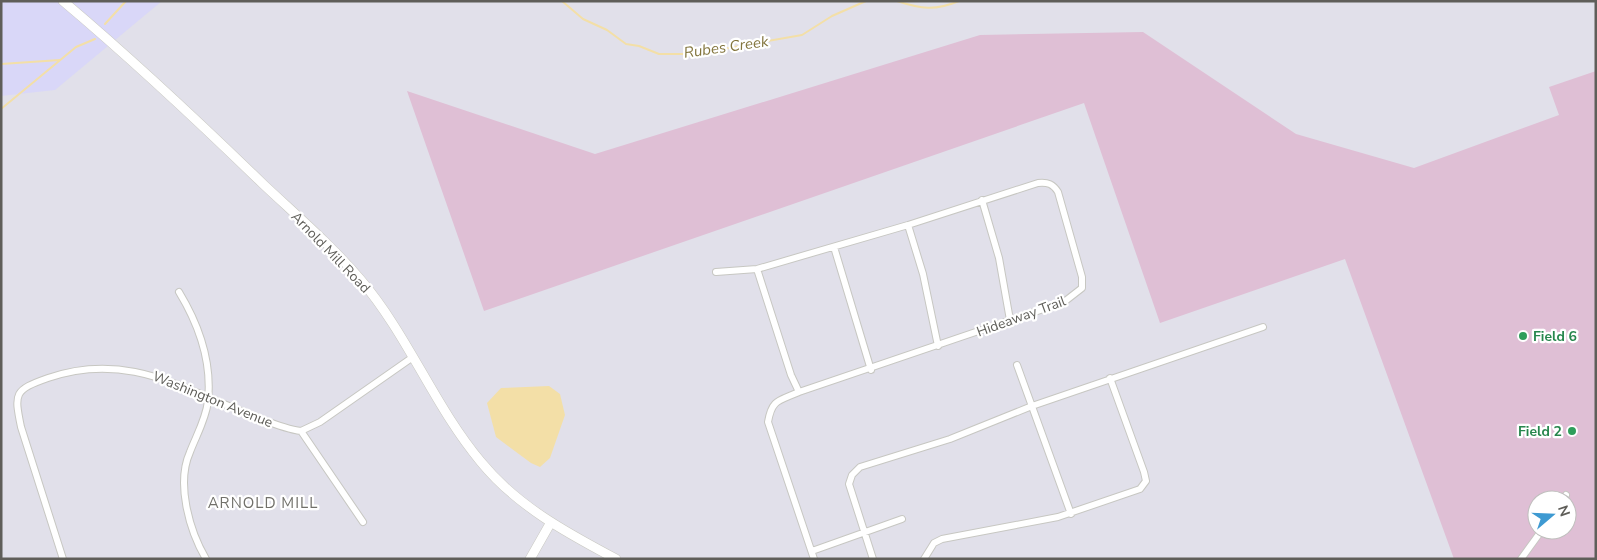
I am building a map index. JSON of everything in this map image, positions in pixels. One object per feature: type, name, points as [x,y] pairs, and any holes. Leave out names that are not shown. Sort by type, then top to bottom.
[{"type":"main road","name":"Arnold Mill Road","points":[[63,1],[132,59],[338,255],[371,292],[414,357],[456,428],[480,461],[521,500],[551,522],[616,559]]},
{"type":"main road","points":[[530,559],[551,522]]},
{"type":"street","name":"Hideaway Trail","points":[[716,272],[757,269],[908,225],[1038,183],[1047,182],[1054,185],[1066,215],[1080,270],[1082,288],[1075,295],[1064,302],[774,402],[770,408],[768,422],[812,551]]},
{"type":"street","points":[[982,200],[999,258],[1010,320]]},
{"type":"street","points":[[908,225],[923,274],[938,346]]},
{"type":"street","points":[[834,247],[871,370]]},
{"type":"street","points":[[757,269],[791,375],[799,392]]},
{"type":"street","points":[[179,292],[204,348],[209,372],[206,409],[189,452],[184,473],[190,519],[206,559]]},
{"type":"street","points":[[873,559],[850,484],[852,475],[860,467],[950,439],[1032,406],[1110,378],[1263,327]]},
{"type":"street","points":[[363,522],[301,431],[320,422],[414,357]]},
{"type":"street","points":[[1017,365],[1070,514]]},
{"type":"street","name":"Washington Avenue","points":[[64,559],[22,427],[16,399],[21,390],[56,375],[106,367],[144,372],[275,424],[301,431]]},
{"type":"street","points":[[924,559],[934,543],[942,538],[1070,514],[1140,489],[1146,482],[1110,378]]},
{"type":"street","points":[[814,559],[812,551],[902,519]]},
{"type":"street","points":[[1521,559],[1535,540]]},
{"type":"shaded area","points":[[1,1],[162,1],[55,90],[1,96]]},
{"type":"shaded area","points":[[1143,32],[1296,134],[1414,168],[1559,115],[1549,87],[1596,71],[1596,559],[1454,559],[1345,259],[1160,323],[1084,103],[484,311],[407,91],[595,154],[980,35]]},
{"type":"shaded area","points":[[549,386],[560,394],[565,415],[550,458],[540,467],[531,463],[496,437],[487,403],[501,388]]},
{"type":"waterway","name":"Rubes Creek","points":[[105,24],[126,1]]},
{"type":"waterway","name":"Rubes Creek","points":[[562,1],[583,19],[607,30],[626,44],[639,46],[659,54],[695,54],[802,35],[832,16],[866,1]]},
{"type":"waterway","name":"Rubes Creek","points":[[878,1],[890,1]]},
{"type":"waterway","name":"Rubes Creek","points":[[897,1],[928,8],[935,8],[959,1]]},
{"type":"waterway","points":[[1,109],[76,47],[95,39]]},
{"type":"waterway","name":"Rubes Creek","points":[[1,64],[60,60]]},
{"type":"place","name":"Field 6","points":[[1523,336]]},
{"type":"place","name":"Field 2","points":[[1572,431]]},
{"type":"district","name":"ARNOLD MILL","points":[[263,503]]}]
